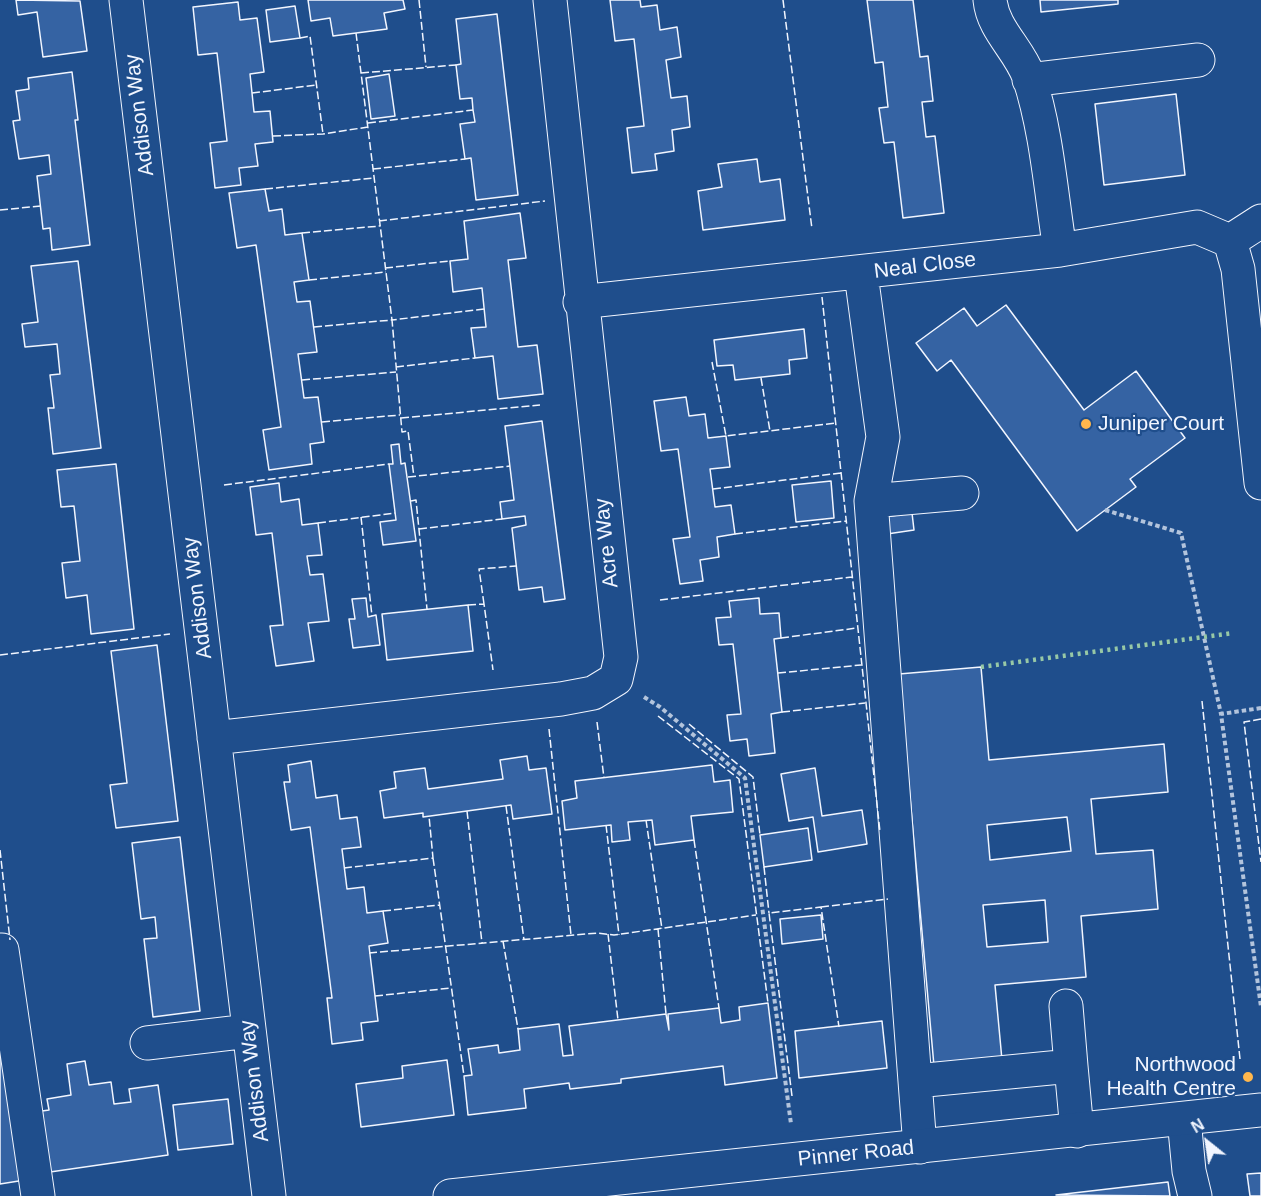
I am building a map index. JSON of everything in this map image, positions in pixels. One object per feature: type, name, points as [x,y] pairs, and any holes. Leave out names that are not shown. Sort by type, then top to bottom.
[{"type":"street","name":"Addison Way","points":[[126,0],[269,1196]]},
{"type":"street","name":"Acre Way","points":[[550,0],[580,302],[621,657],[616,679]]},
{"type":"street","points":[[990,0],[992,16],[1025,67],[1029,80],[1042,135],[1060,250]]},
{"type":"street","points":[[1029,80],[1198,60]]},
{"type":"street","points":[[1261,221],[1230,241],[1238,269],[1261,483]]},
{"type":"street","name":"Neal Close","points":[[580,302],[861,274],[1060,250],[1197,228],[1230,241]]},
{"type":"street","points":[[861,274],[883,437],[871,501],[920,1147]]},
{"type":"street","points":[[871,501],[962,493]]},
{"type":"street","points":[[214,738],[561,699],[592,693],[616,679]]},
{"type":"street","points":[[0,950],[38,1196]]},
{"type":"street","points":[[1066,1006],[1077,1131]]},
{"type":"street","points":[[147,1042],[249,1031]]},
{"type":"street","points":[[916,1081],[1071,1066]]},
{"type":"street","name":"Pinner Road","points":[[450,1196],[1261,1110]]},
{"type":"street","points":[[1184,1119],[1188,1171],[1195,1196]]},
{"type":"path","points":[[1106,510],[1181,533],[1221,714],[1261,1007]]},
{"type":"path","points":[[616,679],[660,707],[745,778],[796,1160]]},
{"type":"path","points":[[1221,714],[1261,708]]},
{"type":"building","points":[[16,0],[80,1],[87,51],[43,57],[37,12],[18,15]]},
{"type":"building","points":[[308,0],[403,0],[405,9],[384,13],[387,29],[333,36],[330,18],[311,21]]},
{"type":"building","points":[[610,0],[640,0],[641,7],[657,5],[660,30],[677,27],[681,57],[666,60],[671,98],[687,96],[690,127],[672,130],[674,151],[655,154],[657,170],[632,173],[627,128],[644,126],[634,39],[615,41]]},
{"type":"building","points":[[867,0],[913,0],[920,57],[928,56],[933,101],[922,102],[926,137],[935,136],[944,213],[903,218],[894,142],[884,143],[879,108],[888,107],[883,62],[875,63]]},
{"type":"building","points":[[1040,0],[1118,0],[1118,4],[1041,12]]},
{"type":"building","points":[[238,2],[240,20],[257,18],[264,72],[250,74],[254,112],[270,111],[273,142],[255,144],[258,166],[239,168],[241,185],[215,188],[210,143],[227,141],[217,53],[198,55],[193,7]]},
{"type":"building","points":[[295,6],[300,38],[270,42],[266,10]]},
{"type":"building","points":[[497,14],[518,195],[476,200],[471,158],[465,159],[460,124],[475,122],[472,98],[460,99],[456,65],[461,64],[456,19]]},
{"type":"building","points":[[72,72],[78,120],[75,120],[90,245],[52,250],[50,228],[43,229],[37,176],[51,174],[49,155],[19,159],[13,121],[20,120],[16,91],[29,89],[28,78]]},
{"type":"building","points":[[389,74],[395,116],[371,119],[366,78]]},
{"type":"building","points":[[1176,94],[1185,175],[1104,185],[1095,104]]},
{"type":"building","points":[[757,159],[760,182],[780,179],[785,220],[703,230],[698,191],[722,187],[718,164]]},
{"type":"building","points":[[265,189],[269,211],[282,209],[285,235],[302,233],[309,280],[294,282],[297,302],[310,301],[317,352],[298,354],[304,398],[318,397],[324,442],[310,444],[312,464],[269,470],[263,430],[281,427],[256,245],[237,248],[229,193]]},
{"type":"building","points":[[520,213],[526,258],[508,260],[518,347],[537,345],[543,394],[498,399],[493,356],[475,358],[471,328],[486,327],[482,288],[453,292],[450,261],[468,259],[464,221]]},
{"type":"building","points":[[78,261],[101,448],[53,454],[48,408],[54,408],[50,375],[60,374],[57,344],[25,347],[22,324],[38,322],[31,266]]},
{"type":"building","name":"Juniper Court","points":[[1006,305],[1084,410],[1136,371],[1185,438],[1130,479],[1136,487],[1077,531],[951,360],[937,371],[916,343],[964,308],[977,326]]},
{"type":"building","points":[[804,329],[807,358],[789,360],[790,374],[735,380],[733,365],[717,366],[714,340]]},
{"type":"building","points":[[686,397],[689,416],[705,414],[708,438],[726,436],[730,467],[710,469],[715,507],[731,505],[735,534],[717,537],[719,557],[700,560],[703,581],[680,584],[673,539],[690,537],[678,449],[661,451],[654,401]]},
{"type":"building","points":[[542,421],[565,599],[544,602],[542,587],[519,590],[512,528],[526,525],[525,516],[502,519],[500,502],[514,500],[505,426]]},
{"type":"building","points":[[399,444],[401,464],[405,463],[416,541],[383,545],[380,522],[396,520],[389,464],[393,464],[391,445]]},
{"type":"building","points":[[116,464],[134,629],[91,634],[87,595],[66,598],[62,563],[80,561],[74,506],[61,507],[57,470]]},
{"type":"building","points":[[831,481],[834,518],[796,522],[792,485]]},
{"type":"building","points":[[279,483],[281,502],[299,499],[302,525],[318,523],[322,555],[307,556],[310,575],[323,574],[329,621],[308,623],[314,661],[276,666],[270,626],[283,625],[272,533],[256,535],[250,487]]},
{"type":"building","points":[[912,513],[914,530],[887,534],[884,517]]},
{"type":"building","points":[[366,598],[368,617],[376,615],[380,645],[353,648],[349,619],[355,619],[352,599]]},
{"type":"building","points":[[759,598],[760,614],[779,613],[781,638],[774,639],[782,712],[771,714],[775,753],[749,756],[747,739],[730,741],[727,715],[741,714],[733,644],[719,645],[716,618],[731,617],[729,601]]},
{"type":"building","points":[[468,605],[473,651],[387,660],[382,614]]},
{"type":"building","points":[[157,645],[178,821],[116,828],[110,785],[127,783],[111,651]]},
{"type":"building","points":[[981,667],[989,760],[1164,744],[1168,792],[1091,799],[1096,854],[1153,850],[1158,909],[1081,916],[1086,977],[995,985],[1002,1060],[934,1066],[899,674]],"holes":[[[1067,817],[1071,851],[990,860],[987,825]],[[1045,900],[1048,942],[987,947],[983,905]]]},
{"type":"building","points":[[527,756],[529,770],[546,768],[552,814],[513,819],[511,805],[423,817],[423,813],[384,818],[380,791],[396,788],[394,772],[425,768],[428,789],[503,779],[500,760]]},
{"type":"building","points":[[311,761],[316,798],[337,795],[340,819],[357,817],[361,847],[342,849],[347,889],[364,887],[367,913],[383,911],[388,943],[369,946],[378,1021],[361,1023],[363,1040],[332,1044],[327,998],[332,998],[310,827],[291,830],[284,782],[290,782],[288,765]]},
{"type":"building","points":[[712,765],[714,782],[730,780],[733,812],[691,816],[694,840],[655,845],[652,820],[628,822],[630,840],[612,842],[611,825],[565,830],[562,801],[577,798],[575,781]]},
{"type":"building","points":[[815,768],[822,816],[862,810],[867,844],[818,852],[813,817],[789,821],[781,774]]},
{"type":"building","points":[[808,828],[812,860],[764,867],[760,835]]},
{"type":"building","points":[[180,837],[200,1011],[153,1017],[144,939],[157,938],[155,917],[141,919],[132,843]]},
{"type":"building","points":[[821,915],[823,939],[782,944],[780,919]]},
{"type":"building","points":[[768,1003],[777,1078],[725,1085],[723,1066],[621,1079],[621,1083],[570,1089],[569,1083],[524,1089],[526,1108],[468,1115],[464,1076],[472,1075],[468,1049],[498,1045],[499,1053],[520,1050],[518,1029],[559,1024],[563,1056],[573,1055],[569,1026],[666,1014],[669,1030],[668,1014],[719,1008],[721,1023],[740,1020],[739,1007]]},
{"type":"building","points":[[882,1021],[887,1068],[799,1078],[795,1031]]},
{"type":"building","points":[[0,1034],[25,1180],[0,1184]]},
{"type":"building","points":[[447,1060],[454,1115],[361,1127],[356,1084],[403,1078],[402,1066]]},
{"type":"building","points":[[85,1061],[89,1085],[111,1082],[114,1104],[131,1102],[129,1089],[158,1085],[168,1155],[50,1172],[42,1111],[49,1110],[47,1099],[71,1095],[67,1064]]},
{"type":"building","points":[[228,1099],[233,1144],[178,1150],[173,1105]]},
{"type":"building","points":[[1261,1173],[1261,1196],[1250,1196],[1247,1174]]},
{"type":"building","points":[[1168,1182],[1170,1196],[1056,1195]]},
{"type":"hedge","points":[[981,667],[1233,633]]},
{"type":"fence","points":[[419,0],[426,67]]},
{"type":"fence","points":[[783,0],[812,229]]},
{"type":"fence","points":[[356,33],[392,320],[484,309]]},
{"type":"fence","points":[[300,38],[310,36],[323,134]]},
{"type":"fence","points":[[361,73],[456,65]]},
{"type":"fence","points":[[252,93],[316,85]]},
{"type":"fence","points":[[368,123],[473,110]]},
{"type":"fence","points":[[273,136],[323,134],[368,127]]},
{"type":"fence","points":[[373,169],[465,159]]},
{"type":"fence","points":[[265,189],[374,178]]},
{"type":"fence","points":[[379,221],[545,201]]},
{"type":"fence","points":[[0,210],[41,206]]},
{"type":"fence","points":[[302,233],[380,226]]},
{"type":"fence","points":[[385,268],[450,261]]},
{"type":"fence","points":[[309,280],[386,272]]},
{"type":"fence","points":[[822,297],[880,832]]},
{"type":"fence","points":[[314,327],[392,320],[402,432],[408,431],[414,477]]},
{"type":"fence","points":[[396,367],[475,358]]},
{"type":"fence","points":[[712,362],[726,436],[836,423]]},
{"type":"fence","points":[[302,380],[396,372]]},
{"type":"fence","points":[[761,378],[770,431]]},
{"type":"fence","points":[[401,418],[540,405]]},
{"type":"fence","points":[[322,422],[400,415]]},
{"type":"fence","points":[[224,485],[389,464]]},
{"type":"fence","points":[[408,477],[510,466]]},
{"type":"fence","points":[[713,489],[841,473]]},
{"type":"fence","points":[[411,501],[416,500],[427,609]]},
{"type":"fence","points":[[318,523],[395,513]]},
{"type":"fence","points":[[361,517],[372,616]]},
{"type":"fence","points":[[419,529],[502,519]]},
{"type":"fence","points":[[735,534],[846,521]]},
{"type":"fence","points":[[484,604],[479,569],[516,566]]},
{"type":"fence","points":[[660,600],[852,577]]},
{"type":"fence","points":[[468,605],[484,604],[493,670]]},
{"type":"fence","points":[[781,638],[857,628]]},
{"type":"fence","points":[[0,655],[170,634]]},
{"type":"fence","points":[[778,673],[861,665]]},
{"type":"fence","points":[[1202,701],[1240,1059]]},
{"type":"fence","points":[[782,712],[865,703]]},
{"type":"fence","points":[[658,716],[739,779],[768,1003]]},
{"type":"fence","points":[[1261,719],[1244,722],[1261,862]]},
{"type":"fence","points":[[597,722],[604,778]]},
{"type":"fence","points":[[689,724],[753,777],[760,835]]},
{"type":"fence","points":[[549,729],[571,935]]},
{"type":"fence","points":[[506,806],[524,940]]},
{"type":"fence","points":[[467,811],[482,943]]},
{"type":"fence","points":[[344,868],[433,858],[429,816]]},
{"type":"fence","points":[[646,820],[662,929]]},
{"type":"fence","points":[[606,825],[619,935]]},
{"type":"fence","points":[[694,840],[719,1008]]},
{"type":"fence","points":[[0,850],[10,940]]},
{"type":"fence","points":[[433,858],[464,1076]]},
{"type":"fence","points":[[764,867],[769,913]]},
{"type":"fence","points":[[821,907],[888,899]]},
{"type":"fence","points":[[383,911],[439,905]]},
{"type":"fence","points":[[792,1096],[769,913],[821,907],[839,1027]]},
{"type":"fence","points":[[369,953],[598,933],[614,935],[756,915]]},
{"type":"fence","points":[[658,929],[666,1014]]},
{"type":"fence","points":[[608,934],[618,1020]]},
{"type":"fence","points":[[503,941],[518,1029]]},
{"type":"fence","points":[[375,996],[451,988]]},
{"type":"place","name":"Juniper Court","points":[[1086,424]]},
{"type":"place","name":"Northwood Health Centre","points":[[1248,1077]]}]
